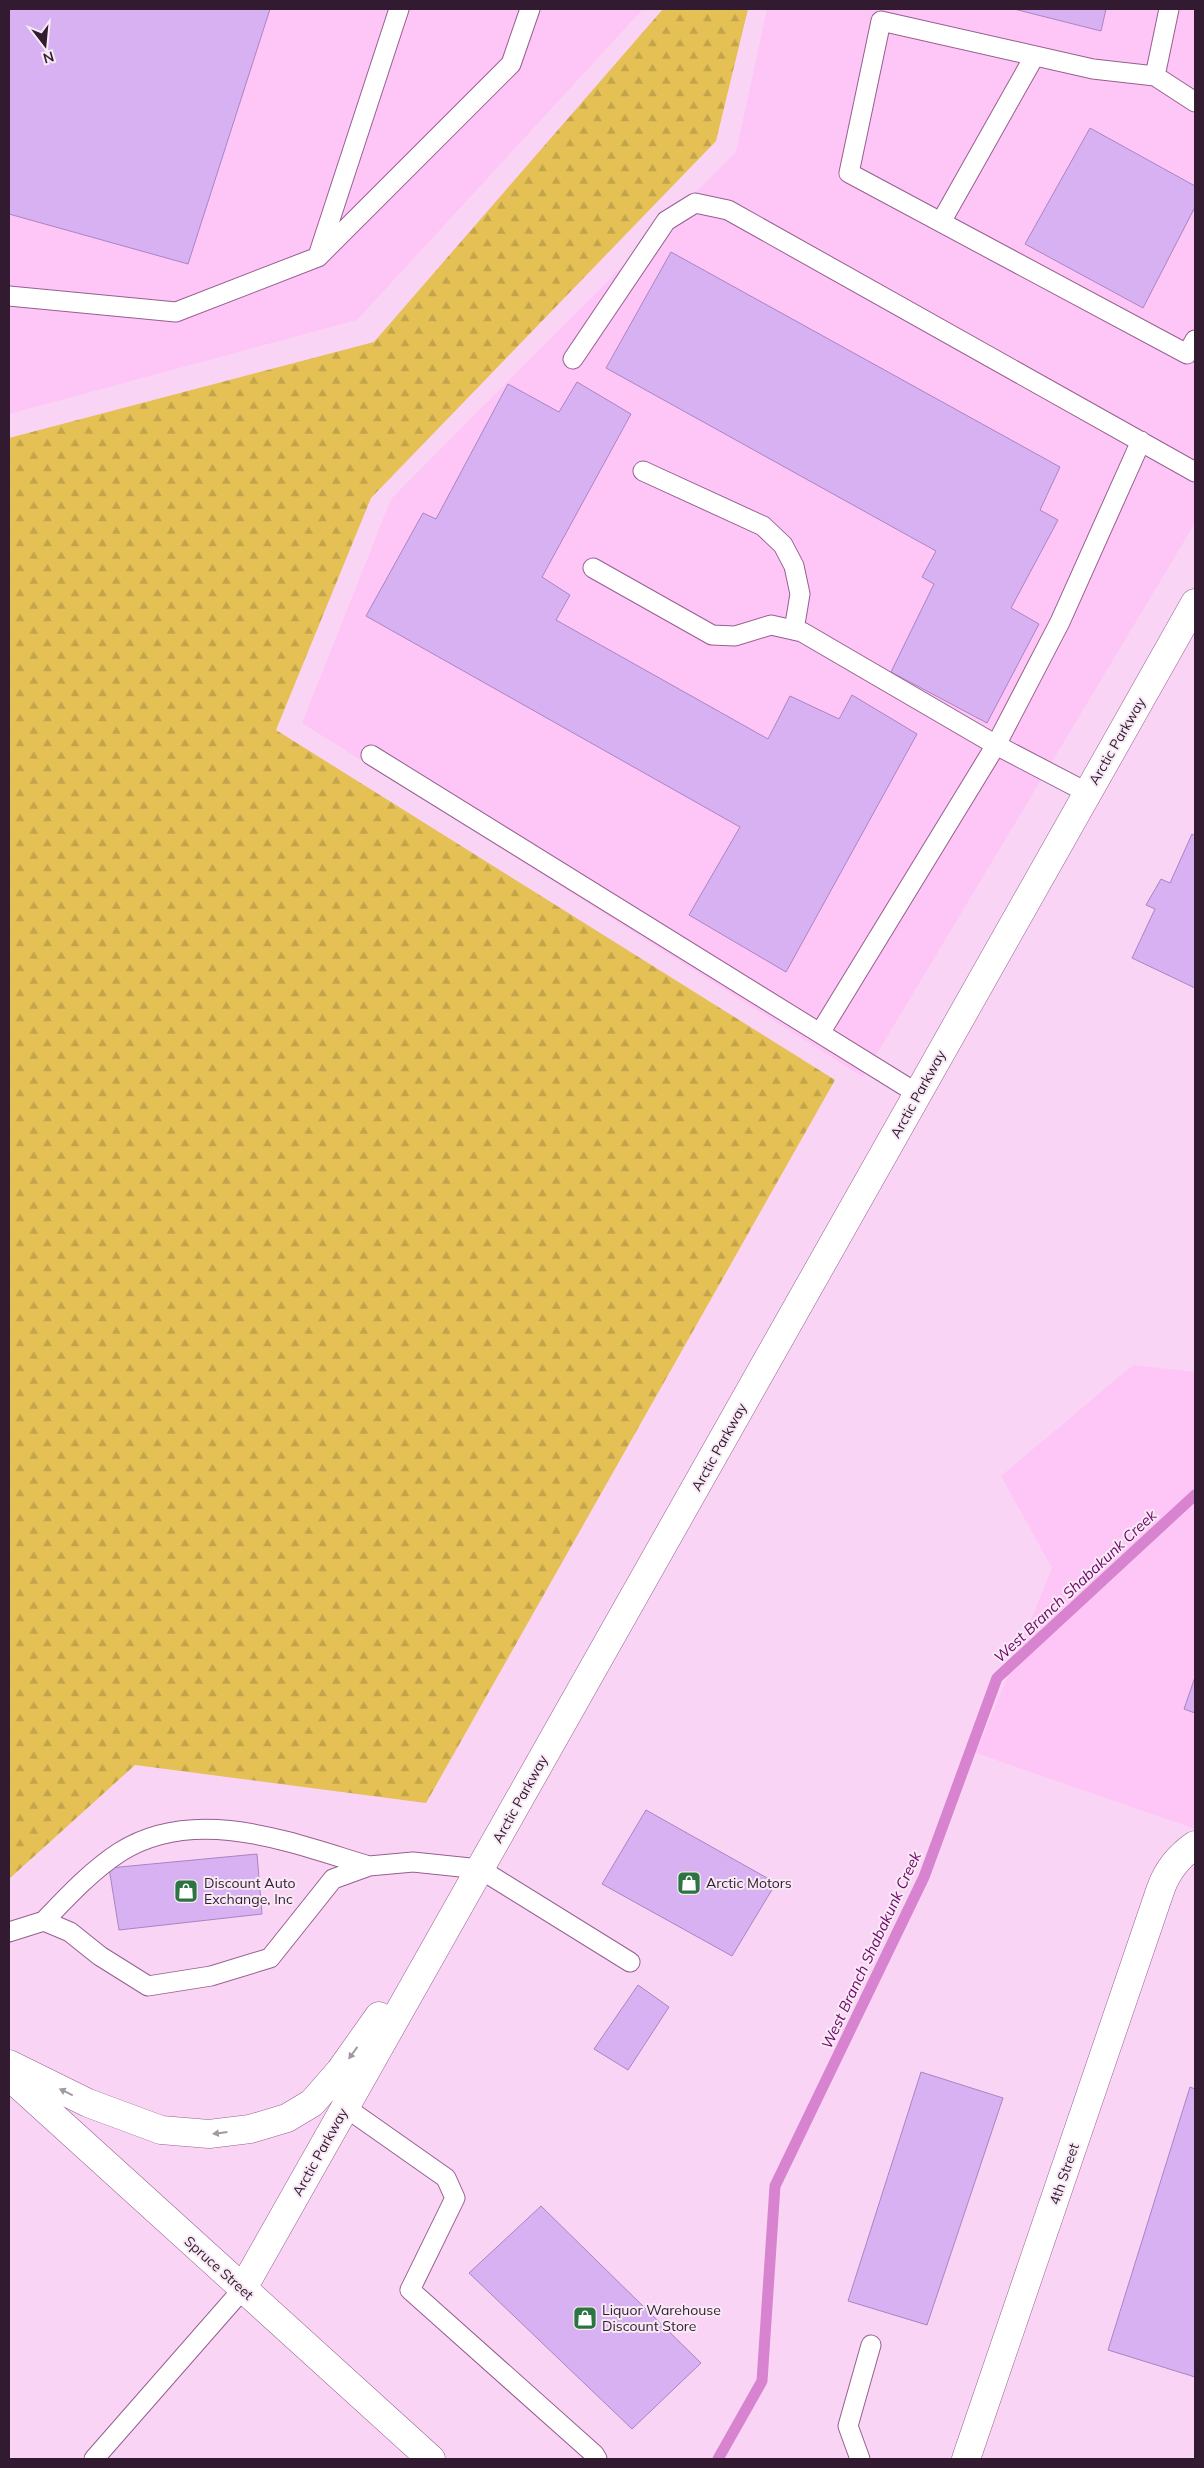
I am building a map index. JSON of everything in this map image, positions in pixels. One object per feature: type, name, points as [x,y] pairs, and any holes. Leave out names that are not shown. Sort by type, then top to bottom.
[{"type":"street","name":"Arctic Parkway","points":[[242,2290],[1088,793],[1188,632],[1195,603]]},
{"type":"street","name":"4th Street","points":[[966,2459],[1165,1877],[1180,1856],[1195,1845]]},
{"type":"street","points":[[9,2064],[88,2104],[162,2130],[209,2134],[250,2129],[286,2118],[312,2103],[340,2071],[480,1869]]},
{"type":"street","name":"Spruce Street","points":[[9,2076],[242,2290],[431,2459]]},
{"type":"lane","points":[[318,257],[399,9]]},
{"type":"lane","points":[[9,296],[176,312],[318,257],[512,64],[530,9]]},
{"type":"lane","points":[[1155,76],[1169,9]]},
{"type":"lane","points":[[1195,102],[1155,76],[1093,69],[1034,57],[905,18],[881,22],[849,172],[1187,354],[1195,340]]},
{"type":"lane","points":[[941,222],[1034,57]]},
{"type":"lane","points":[[573,359],[666,221],[695,203],[728,210],[1195,472]]},
{"type":"lane","points":[[820,1033],[996,745],[1060,622],[1141,441]]},
{"type":"lane","points":[[643,471],[762,526],[783,545],[794,566],[800,594],[794,630]]},
{"type":"lane","points":[[593,568],[712,634],[735,636],[771,624],[802,632],[996,745],[1088,793]]},
{"type":"lane","points":[[371,755],[918,1094]]},
{"type":"lane","points":[[9,1932],[44,1921],[90,1874],[121,1851],[163,1833],[228,1829],[270,1836],[370,1866]]},
{"type":"lane","points":[[44,1921],[70,1932],[100,1956],[148,1986],[211,1976],[270,1958],[333,1879],[370,1866],[413,1862],[480,1869],[630,1962]]},
{"type":"lane","points":[[345,2108],[446,2178],[455,2198],[410,2290],[594,2454],[597,2459]]},
{"type":"lane","points":[[94,2459],[242,2290]]},
{"type":"lane","points":[[860,2459],[848,2426],[871,2345]]},
{"type":"shaded area","points":[[9,9],[643,9],[357,320],[9,414]]},
{"type":"shaded area","points":[[767,9],[1195,9],[1195,523],[863,1077],[302,723],[391,499],[736,152]]},
{"type":"shaded area","points":[[1133,1365],[1195,1372],[1195,1829],[976,1753],[1052,1568],[1001,1476]]},
{"type":"green space","points":[[663,9],[748,9],[716,141],[371,498],[276,730],[835,1080],[426,1803],[135,1765],[9,1879],[9,438],[374,342]]},
{"type":"building","points":[[9,9],[270,9],[188,264],[9,214]]},
{"type":"building","points":[[1014,9],[1106,9],[1101,31]]},
{"type":"building","points":[[1090,128],[1195,186],[1195,207],[1143,308],[1025,244]]},
{"type":"building","points":[[671,252],[1060,467],[1040,510],[1058,520],[1011,608],[1039,624],[987,723],[891,672],[934,584],[922,577],[936,551],[606,368]]},
{"type":"building","points":[[577,382],[631,414],[542,577],[570,595],[556,620],[768,739],[790,696],[839,719],[852,695],[917,734],[786,972],[689,915],[740,827],[366,616],[423,513],[436,519],[508,384],[559,412]]},
{"type":"building","points":[[1192,834],[1195,836],[1195,988],[1132,958],[1155,909],[1146,905],[1161,879],[1170,883]]},
{"type":"building","points":[[1195,1677],[1195,1713],[1184,1709]]},
{"type":"building","name":"Arctic Motors","points":[[646,1810],[776,1883],[732,1956],[602,1884]]},
{"type":"building","name":"Discount Auto Exchange, Inc","points":[[257,1854],[262,1914],[119,1930],[109,1868]]},
{"type":"building","points":[[638,1985],[669,2007],[628,2070],[594,2049]]},
{"type":"building","points":[[921,2072],[1003,2098],[927,2325],[848,2301]]},
{"type":"building","points":[[1190,2087],[1195,2089],[1195,2377],[1108,2350]]},
{"type":"building","name":"Liquor Warehouse Discount Store","points":[[541,2206],[701,2363],[632,2429],[469,2273]]},
{"type":"waterway","name":"West Branch Shabakunk Creek","points":[[718,2459],[762,2381],[775,2186],[924,1877],[997,1678],[1195,1495]]},
{"type":"place","name":"Arctic Motors","points":[[689,1883]]},
{"type":"place","name":"Discount Auto Exchange, Inc","points":[[186,1891]]},
{"type":"place","name":"Liquor Warehouse Discount Store","points":[[585,2318]]}]
